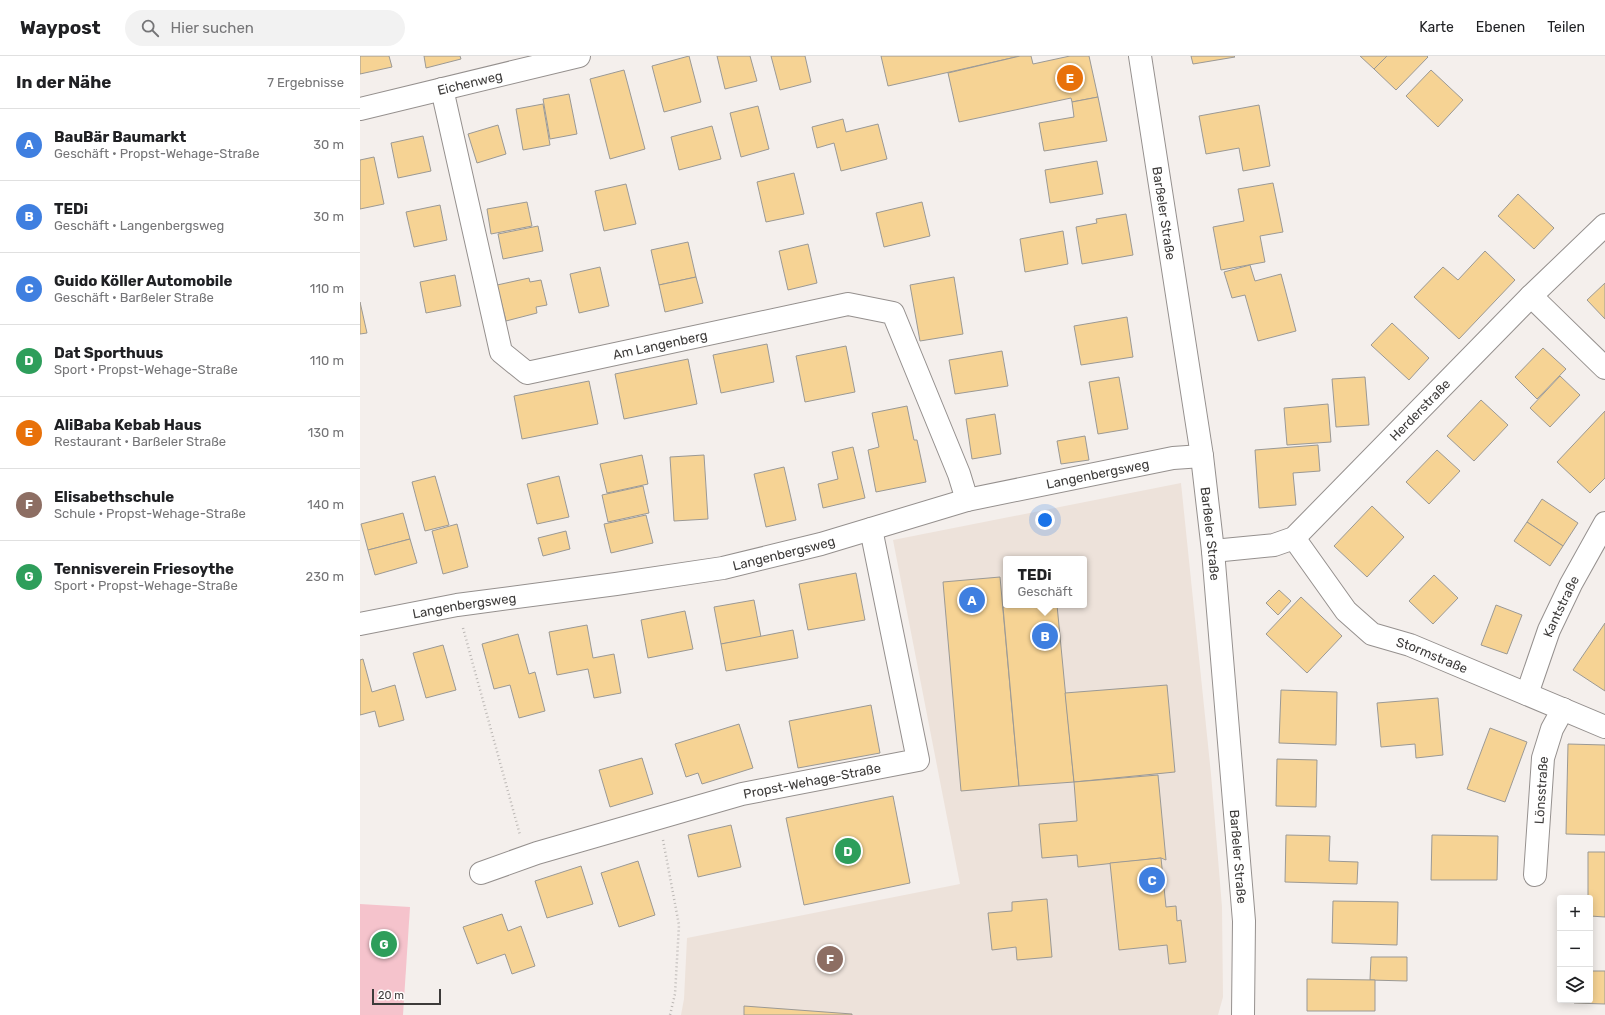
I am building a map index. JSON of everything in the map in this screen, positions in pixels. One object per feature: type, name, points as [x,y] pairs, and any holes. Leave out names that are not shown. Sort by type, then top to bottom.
[{"type":"street","name":"Eichenweg","points":[[360,109],[579,56]]},
{"type":"street","name":"Barßeler Straße","points":[[1140,56],[1202,456],[1213,550],[1244,921],[1243,1015]]},
{"type":"street","name":"Am Langenberg","points":[[442,89],[501,352],[527,373],[848,304],[893,313],[959,474],[967,500]]},
{"type":"street","name":"Herderstraße","points":[[1213,550],[1274,545],[1294,538],[1531,296],[1605,225]]},
{"type":"street","points":[[1531,296],[1605,368]]},
{"type":"street","name":"Langenbergsweg","points":[[360,624],[456,605],[723,568],[821,544],[967,500],[1173,458],[1202,456]]},
{"type":"street","name":"Kantstraße","points":[[1527,694],[1548,630],[1571,584],[1605,523]]},
{"type":"street","name":"Propst-Wehage-Straße","points":[[481,873],[526,856],[742,794],[918,760],[871,529]]},
{"type":"street","name":"Stormstraße","points":[[1294,538],[1346,611],[1372,634],[1410,645],[1605,727]]},
{"type":"street","name":"Lönsstraße","points":[[1535,876],[1543,758],[1552,729],[1563,709]]},
{"type":"path","points":[[456,605],[526,856]]},
{"type":"path","points":[[658,818],[679,924],[675,994],[670,1015]]},
{"type":"shaded area","points":[[1181,483],[1211,774],[1222,907],[1223,997],[1218,1015],[681,1015],[684,999],[687,938],[960,884],[893,540]]},
{"type":"shaded area","points":[[360,904],[410,907],[403,1015],[360,1015]]},
{"type":"building","points":[[360,56],[389,56],[392,67],[360,74]]},
{"type":"building","points":[[424,56],[460,56],[461,59],[426,68]]},
{"type":"building","points":[[689,56],[701,102],[664,112],[652,66]]},
{"type":"building","points":[[717,56],[750,56],[757,81],[725,89]]},
{"type":"building","points":[[771,56],[805,56],[811,82],[780,90]]},
{"type":"building","points":[[881,56],[1020,56],[888,86]]},
{"type":"building","points":[[1020,56],[1031,56],[1033,64],[1070,56],[1089,56],[1098,97],[1072,102],[1071,98],[959,122],[948,73]]},
{"type":"building","points":[[1191,56],[1234,56],[1235,57],[1193,64]]},
{"type":"building","points":[[1360,56],[1387,56],[1374,69]]},
{"type":"building","points":[[1387,56],[1428,57],[1396,90],[1374,69]]},
{"type":"building","points":[[624,70],[645,149],[610,159],[590,79]]},
{"type":"building","points":[[1431,70],[1463,100],[1438,127],[1406,96]]},
{"type":"building","points":[[569,94],[577,134],[550,139],[543,99]]},
{"type":"building","points":[[1098,97],[1107,141],[1044,151],[1039,123],[1074,117],[1072,102]]},
{"type":"building","points":[[543,104],[550,145],[523,150],[516,109]]},
{"type":"building","points":[[1259,105],[1270,166],[1243,171],[1239,148],[1206,154],[1199,116]]},
{"type":"building","points":[[758,106],[769,149],[741,157],[730,113]]},
{"type":"building","points":[[843,119],[846,132],[878,124],[887,159],[841,171],[834,143],[817,148],[812,127]]},
{"type":"building","points":[[498,125],[506,154],[477,163],[468,134]]},
{"type":"building","points":[[712,126],[721,159],[679,170],[671,137]]},
{"type":"building","points":[[423,136],[431,171],[398,178],[391,143]]},
{"type":"building","points":[[374,157],[384,204],[360,209],[360,160]]},
{"type":"building","points":[[1097,161],[1103,194],[1050,203],[1045,170]]},
{"type":"building","points":[[794,173],[804,214],[766,222],[757,182]]},
{"type":"building","points":[[1273,183],[1283,232],[1260,236],[1265,262],[1221,270],[1213,227],[1244,221],[1238,189]]},
{"type":"building","points":[[626,184],[636,224],[604,231],[595,191]]},
{"type":"building","points":[[1518,194],[1554,228],[1534,249],[1498,216]]},
{"type":"building","points":[[527,202],[532,226],[491,234],[487,209]]},
{"type":"building","points":[[922,202],[930,236],[884,247],[876,213]]},
{"type":"building","points":[[440,205],[447,240],[414,247],[406,212]]},
{"type":"building","points":[[1126,214],[1133,255],[1082,264],[1076,227],[1097,223],[1096,219]]},
{"type":"building","points":[[538,226],[543,251],[503,259],[498,234]]},
{"type":"building","points":[[1063,231],[1068,264],[1025,272],[1020,239]]},
{"type":"building","points":[[688,242],[696,277],[659,285],[651,250]]},
{"type":"building","points":[[808,244],[817,283],[788,290],[779,251]]},
{"type":"building","points":[[1485,251],[1515,280],[1459,339],[1414,297],[1443,267],[1458,280]]},
{"type":"building","points":[[1250,265],[1255,281],[1281,274],[1296,331],[1258,341],[1245,295],[1232,298],[1224,272]]},
{"type":"building","points":[[600,267],[609,306],[579,313],[570,274]]},
{"type":"building","points":[[455,275],[461,306],[426,313],[420,282]]},
{"type":"building","points":[[696,277],[703,303],[665,312],[659,285]]},
{"type":"building","points":[[954,277],[963,334],[920,341],[910,285]]},
{"type":"building","points":[[529,278],[530,282],[541,280],[547,305],[536,307],[537,313],[506,321],[497,285]]},
{"type":"building","points":[[1605,283],[1605,319],[1587,300]]},
{"type":"building","points":[[360,302],[367,333],[360,334]]},
{"type":"building","points":[[1127,317],[1133,357],[1081,365],[1074,326]]},
{"type":"building","points":[[1392,323],[1429,358],[1409,380],[1371,345]]},
{"type":"building","points":[[767,344],[774,382],[721,393],[713,355]]},
{"type":"building","points":[[846,346],[855,392],[805,402],[796,356]]},
{"type":"building","points":[[1543,348],[1566,369],[1537,399],[1515,377]]},
{"type":"building","points":[[1002,351],[1008,386],[955,394],[949,360]]},
{"type":"building","points":[[688,359],[697,404],[624,419],[615,374]]},
{"type":"building","points":[[1560,376],[1580,395],[1550,427],[1530,408]]},
{"type":"building","points":[[1119,377],[1128,429],[1098,434],[1089,382]]},
{"type":"building","points":[[1365,377],[1369,425],[1336,427],[1332,379]]},
{"type":"building","points":[[589,381],[598,424],[522,439],[514,396]]},
{"type":"building","points":[[1481,400],[1508,425],[1474,461],[1447,436]]},
{"type":"building","points":[[1328,404],[1331,442],[1287,445],[1284,408]]},
{"type":"building","points":[[907,406],[914,440],[917,440],[926,482],[876,492],[868,450],[879,447],[872,413]]},
{"type":"building","points":[[1605,411],[1605,478],[1590,493],[1557,462]]},
{"type":"building","points":[[995,414],[1001,454],[972,459],[966,419]]},
{"type":"building","points":[[1085,436],[1089,460],[1061,464],[1057,441]]},
{"type":"building","points":[[1318,445],[1320,471],[1293,473],[1296,505],[1259,508],[1255,450]]},
{"type":"building","points":[[853,447],[865,498],[823,508],[818,484],[838,479],[832,452]]},
{"type":"building","points":[[1437,450],[1460,471],[1429,504],[1406,482]]},
{"type":"building","points":[[642,455],[648,484],[607,493],[600,464]]},
{"type":"building","points":[[704,455],[708,519],[674,521],[670,457]]},
{"type":"building","points":[[784,467],[796,520],[766,527],[754,474]]},
{"type":"building","points":[[435,476],[449,525],[425,531],[412,482]]},
{"type":"building","points":[[559,476],[569,517],[537,524],[527,484]]},
{"type":"building","points":[[643,486],[649,513],[608,522],[602,495]]},
{"type":"building","points":[[1542,499],[1578,523],[1563,546],[1527,522]]},
{"type":"building","points":[[1372,506],[1404,537],[1367,577],[1334,546]]},
{"type":"building","points":[[403,513],[410,539],[368,550],[361,524]]},
{"type":"building","points":[[646,515],[653,543],[611,553],[604,524]]},
{"type":"building","points":[[1527,522],[1563,546],[1550,566],[1514,541]]},
{"type":"building","points":[[457,524],[468,567],[443,574],[432,531]]},
{"type":"building","points":[[566,531],[570,549],[543,556],[538,538]]},
{"type":"building","points":[[410,539],[417,563],[375,575],[368,550]]},
{"type":"building","points":[[856,573],[865,620],[808,630],[799,584]]},
{"type":"building","points":[[1434,575],[1458,598],[1433,624],[1409,601]]},
{"type":"building","points":[[1000,577],[1019,786],[961,791],[943,582]]},
{"type":"building","points":[[1279,590],[1291,601],[1278,615],[1266,603]]},
{"type":"building","points":[[1301,597],[1342,636],[1307,673],[1266,634]]},
{"type":"building","points":[[754,600],[761,637],[721,644],[714,607]]},
{"type":"building","points":[[1496,605],[1522,615],[1507,654],[1481,645]]},
{"type":"building","points":[[1003,608],[1057,608],[1074,782],[1019,786]]},
{"type":"building","points":[[685,611],[693,649],[648,658],[641,620]]},
{"type":"building","points":[[1605,623],[1605,691],[1573,670]]},
{"type":"building","points":[[587,625],[593,658],[614,654],[621,693],[594,698],[588,669],[557,675],[549,632]]},
{"type":"building","points":[[793,630],[798,658],[726,671],[721,644]]},
{"type":"building","points":[[518,634],[529,674],[535,672],[545,711],[519,718],[510,685],[494,689],[482,644]]},
{"type":"building","points":[[443,645],[456,690],[426,698],[413,653]]},
{"type":"building","points":[[363,659],[372,692],[395,685],[404,720],[379,727],[375,711],[360,715],[360,660]]},
{"type":"building","points":[[1167,685],[1175,772],[1074,782],[1065,693]]},
{"type":"building","points":[[1281,690],[1337,692],[1336,745],[1279,743]]},
{"type":"building","points":[[1438,698],[1443,755],[1416,758],[1415,744],[1381,747],[1377,703]]},
{"type":"building","points":[[871,705],[880,753],[798,768],[789,721]]},
{"type":"building","points":[[739,724],[753,768],[702,784],[698,773],[686,777],[675,744]]},
{"type":"building","points":[[1490,728],[1527,742],[1505,802],[1467,789]]},
{"type":"building","points":[[1568,744],[1605,745],[1605,835],[1566,834]]},
{"type":"building","points":[[642,758],[653,794],[610,807],[599,770]]},
{"type":"building","points":[[1277,759],[1317,760],[1316,807],[1276,806]]},
{"type":"building","points":[[1158,775],[1166,860],[1161,858],[1078,867],[1077,855],[1042,858],[1039,824],[1077,821],[1074,782]]},
{"type":"building","points":[[893,796],[910,883],[804,905],[786,818]]},
{"type":"building","points":[[731,825],[741,867],[698,877],[688,835]]},
{"type":"building","points":[[1286,835],[1330,836],[1329,861],[1358,862],[1357,884],[1285,882]]},
{"type":"building","points":[[1432,835],[1498,836],[1497,880],[1431,880]]},
{"type":"building","points":[[1588,852],[1605,852],[1605,917],[1593,916],[1593,895],[1588,895]]},
{"type":"building","points":[[1161,858],[1166,907],[1176,906],[1177,921],[1181,920],[1186,962],[1169,964],[1167,945],[1119,950],[1110,863]]},
{"type":"building","points":[[638,861],[655,915],[619,927],[601,873]]},
{"type":"building","points":[[581,866],[593,904],[547,918],[535,881]]},
{"type":"building","points":[[1047,899],[1052,957],[1017,960],[1016,947],[992,950],[988,913],[1012,911],[1012,902]]},
{"type":"building","points":[[1333,901],[1398,902],[1397,945],[1332,943]]},
{"type":"building","points":[[502,914],[508,931],[521,926],[535,966],[512,974],[505,954],[477,964],[463,927]]},
{"type":"building","points":[[1371,957],[1407,957],[1407,981],[1370,980]]},
{"type":"building","points":[[1593,971],[1605,971],[1605,1004],[1574,1003],[1593,1003]]},
{"type":"building","points":[[1307,979],[1375,980],[1375,1011],[1307,1011]]},
{"type":"building","points":[[744,1006],[852,1014],[852,1015],[744,1015]]},
{"type":"place","name":"AliBaba Kebab Haus","points":[[1070,78]]},
{"type":"place","name":"BauBär Baumarkt","points":[[972,600]]},
{"type":"place","name":"TEDi","points":[[1045,636]]},
{"type":"place","name":"Dat Sporthuus","points":[[848,851]]},
{"type":"place","name":"Guido Köller Automobile","points":[[1152,880]]},
{"type":"place","name":"Tennisverein Friesoythe","points":[[384,944]]},
{"type":"place","name":"Elisabethschule","points":[[830,959]]}]
